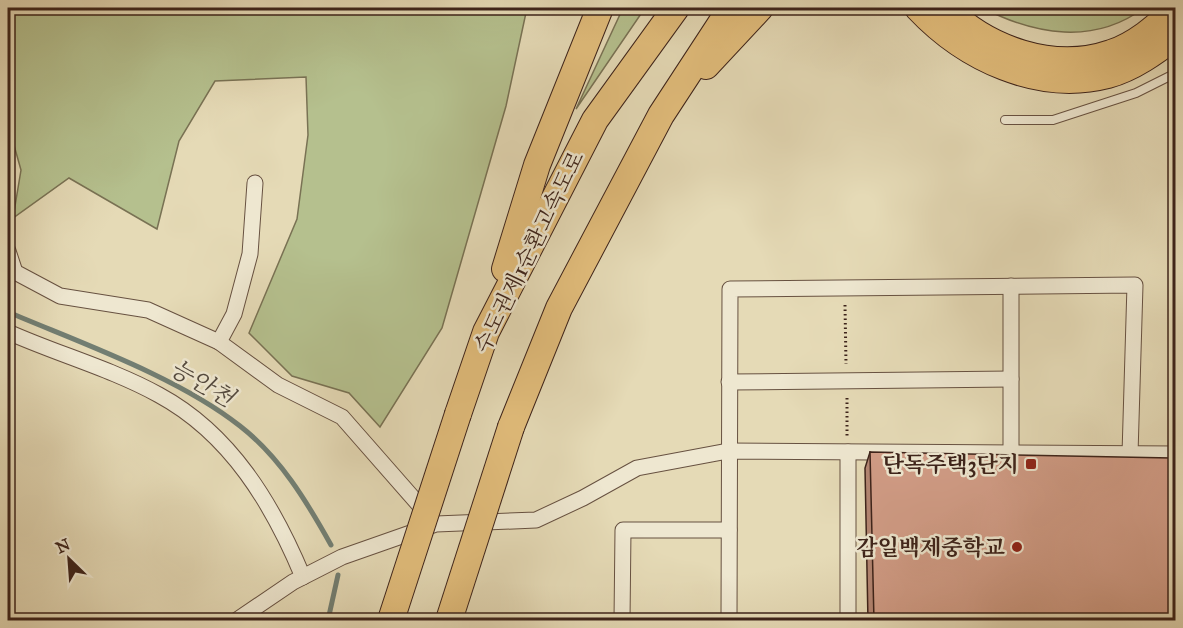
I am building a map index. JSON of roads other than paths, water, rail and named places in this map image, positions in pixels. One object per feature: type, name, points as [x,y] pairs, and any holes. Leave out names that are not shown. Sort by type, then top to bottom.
[{"type":"highway","points":[[486,332],[537,165],[600,8]]},
{"type":"highway","name":"수도권제1순환고속도로","points":[[391,621],[486,332],[595,120],[676,8]]},
{"type":"highway","points":[[449,621],[511,427],[559,308],[661,115],[731,8]]},
{"type":"highway","points":[[661,115],[760,8]]},
{"type":"highway","points":[[918,8],[969,51],[991,62],[1038,77],[1074,78],[1109,75],[1152,55],[1176,36]]},
{"type":"highway","points":[[946,8],[962,23],[993,44],[1015,52],[1068,58],[1112,53],[1156,27],[1176,9]]},
{"type":"street","points":[[219,342],[234,314],[250,254],[255,183]]},
{"type":"street","points":[[8,251],[15,272],[60,297],[148,310],[219,342],[278,385],[342,417],[436,524]]},
{"type":"street","points":[[729,621],[730,289],[1135,285],[1130,454]]},
{"type":"street","points":[[1011,286],[1011,453]]},
{"type":"street","points":[[8,332],[160,395],[200,424],[247,470],[284,531],[303,577]]},
{"type":"street","points":[[729,382],[1011,379]]},
{"type":"street","points":[[237,621],[303,577],[342,557],[436,524],[536,520],[583,498],[637,468],[728,451],[1176,454]]},
{"type":"street","points":[[848,452],[849,621]]},
{"type":"street","points":[[622,621],[623,530],[729,530]]},
{"type":"lane","points":[[1005,120],[1053,120],[1136,93],[1176,73]]},
{"type":"waterway","name":"능안천","points":[[8,312],[159,377],[215,408],[240,426],[268,452],[292,481],[331,545]]},
{"type":"waterway","name":"능안천","points":[[328,620],[338,575]]},
{"type":"place","name":"단독주택3단지","points":[[1031,464]]},
{"type":"place","name":"감일백제중학교","points":[[1017,547]]}]
